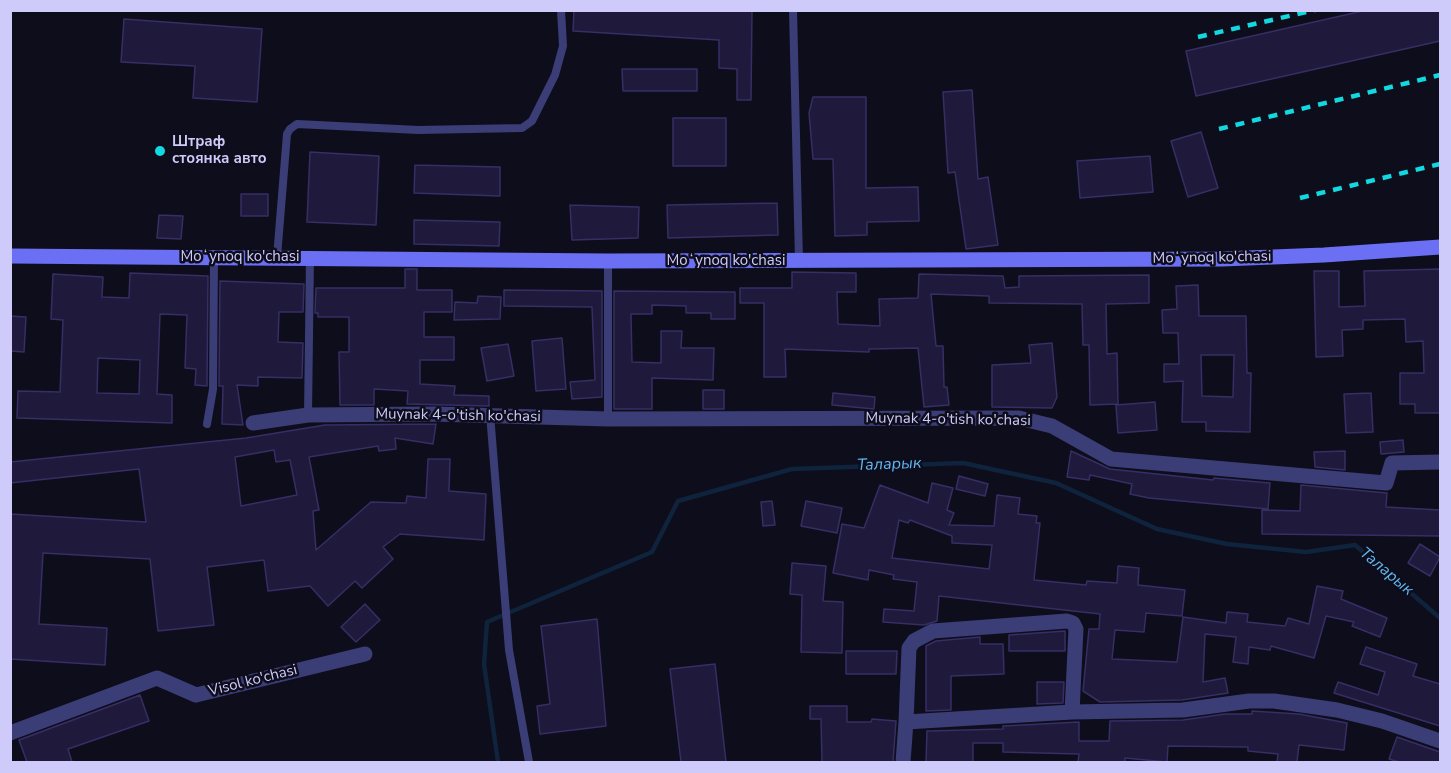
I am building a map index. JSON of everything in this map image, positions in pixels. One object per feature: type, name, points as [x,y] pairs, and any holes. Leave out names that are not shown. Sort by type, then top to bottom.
[{"type":"street","name":"Moʻynoq ko'chasi","points":[[10,256],[608,261],[1222,259],[1440,247]]},
{"type":"street","name":"Muynak 4-o'tish ko'chasi","points":[[253,423],[308,415],[490,414],[609,419],[1019,418],[1052,426],[1111,459],[1386,483],[1392,463],[1440,462]]},
{"type":"street","points":[[903,762],[909,648],[914,641],[933,631],[1067,621],[1073,623],[1076,629],[1072,712]]},
{"type":"street","name":"Visol ko'chasi","points":[[10,733],[157,678],[196,695],[365,654]]},
{"type":"street","points":[[906,722],[1072,712],[1183,710],[1249,701],[1274,701],[1326,708],[1382,721],[1440,741]]},
{"type":"lane","points":[[277,257],[287,134],[290,129],[297,124],[418,130],[522,128],[531,121],[555,75],[563,46],[561,10]]},
{"type":"lane","points":[[793,10],[799,261]]},
{"type":"lane","points":[[207,424],[213,389],[214,257]]},
{"type":"lane","points":[[308,415],[310,257]]},
{"type":"lane","points":[[608,261],[609,419]]},
{"type":"lane","points":[[490,414],[509,650],[529,762]]},
{"type":"building","points":[[574,10],[752,10],[751,100],[737,100],[737,69],[719,68],[719,40],[573,31]]},
{"type":"building","points":[[1367,10],[1440,10],[1440,41],[1196,96],[1186,51]]},
{"type":"building","points":[[124,19],[262,29],[257,102],[193,98],[195,66],[121,62]]},
{"type":"building","points":[[622,69],[697,69],[697,91],[623,91]]},
{"type":"building","points":[[972,90],[978,179],[988,177],[998,245],[966,249],[955,172],[948,173],[943,92]]},
{"type":"building","points":[[813,97],[866,97],[866,188],[918,187],[919,221],[867,222],[867,235],[835,236],[833,159],[813,159],[809,113]]},
{"type":"building","points":[[673,118],[726,118],[726,166],[673,166]]},
{"type":"building","points":[[1201,132],[1218,188],[1188,197],[1171,141]]},
{"type":"building","points":[[310,152],[379,156],[376,225],[307,222]]},
{"type":"building","points":[[1150,156],[1153,192],[1080,198],[1077,161]]},
{"type":"building","points":[[415,165],[500,167],[500,196],[414,193]]},
{"type":"building","points":[[241,194],[268,194],[268,216],[241,216]]},
{"type":"building","points":[[777,203],[778,235],[668,238],[667,205]]},
{"type":"building","points":[[570,205],[639,207],[638,238],[572,240]]},
{"type":"building","points":[[159,215],[183,216],[181,239],[157,238]]},
{"type":"building","points":[[414,220],[500,222],[499,246],[414,244]]},
{"type":"building","points":[[405,269],[417,269],[417,290],[452,290],[452,312],[424,312],[424,337],[454,337],[454,360],[420,360],[420,384],[455,386],[454,395],[489,396],[489,406],[407,404],[408,391],[374,389],[374,405],[340,405],[339,352],[349,352],[349,317],[318,317],[318,313],[315,313],[316,288],[405,288]]},
{"type":"building","points":[[1440,269],[1440,413],[1415,413],[1415,404],[1400,404],[1400,373],[1424,373],[1423,341],[1406,342],[1405,319],[1363,320],[1363,329],[1342,330],[1343,356],[1316,357],[1314,271],[1339,271],[1339,307],[1365,306],[1364,271]]},
{"type":"building","points":[[792,272],[856,273],[856,292],[837,292],[838,324],[880,326],[879,299],[918,298],[919,274],[1003,276],[1005,288],[1019,287],[1019,276],[1149,275],[1149,303],[1106,304],[1107,354],[1117,353],[1118,404],[1090,405],[1089,345],[1083,345],[1082,304],[989,303],[989,296],[931,294],[936,346],[943,346],[944,387],[947,387],[949,405],[924,407],[918,348],[869,349],[869,352],[785,349],[786,377],[764,377],[764,303],[740,303],[740,288],[792,288]]},
{"type":"building","points":[[130,273],[208,276],[207,386],[195,385],[196,369],[185,368],[187,315],[160,314],[157,394],[172,395],[172,423],[17,418],[18,391],[60,392],[63,320],[51,319],[53,274],[103,277],[102,297],[129,298]],"holes":[[[98,358],[140,360],[139,394],[97,393]]]},
{"type":"building","points":[[220,281],[304,284],[303,312],[279,312],[278,342],[303,343],[302,378],[258,377],[258,386],[237,385],[243,425],[222,424],[223,386],[219,386]]},
{"type":"building","points":[[1198,285],[1199,316],[1246,316],[1247,373],[1251,373],[1250,432],[1206,431],[1206,422],[1182,422],[1183,381],[1164,382],[1164,364],[1179,364],[1178,333],[1163,333],[1162,310],[1177,309],[1176,286]],"holes":[[[1201,355],[1234,355],[1233,397],[1202,396]]]},
{"type":"building","points":[[504,290],[602,291],[602,397],[572,399],[570,382],[595,380],[592,307],[504,306]]},
{"type":"building","points":[[614,291],[735,292],[735,319],[711,319],[711,313],[686,313],[686,306],[652,305],[652,314],[631,314],[632,362],[661,363],[661,331],[682,331],[681,348],[714,348],[713,380],[652,378],[652,409],[614,409]]},
{"type":"building","points":[[478,296],[501,297],[500,319],[454,320],[455,302],[477,303]]},
{"type":"building","points":[[10,316],[26,317],[24,352],[10,351]]},
{"type":"building","points":[[562,338],[566,389],[536,391],[532,341]]},
{"type":"building","points":[[1052,343],[1057,397],[1052,408],[992,407],[992,365],[1031,363],[1029,345]]},
{"type":"building","points":[[508,344],[514,376],[487,381],[481,348]]},
{"type":"building","points":[[703,390],[724,390],[724,409],[703,409]]},
{"type":"building","points":[[833,393],[875,397],[874,409],[832,405]]},
{"type":"building","points":[[1371,393],[1373,432],[1346,433],[1344,394]]},
{"type":"building","points":[[1155,402],[1157,430],[1118,433],[1116,405]]},
{"type":"building","points":[[436,424],[433,444],[395,438],[396,449],[379,451],[378,446],[309,457],[319,510],[313,511],[316,550],[371,502],[406,503],[407,496],[426,498],[428,459],[450,459],[449,491],[486,494],[484,540],[400,534],[383,547],[393,559],[362,588],[355,581],[328,606],[310,586],[268,591],[264,560],[207,567],[214,625],[158,631],[150,559],[43,553],[39,624],[107,628],[105,665],[10,659],[10,514],[146,522],[139,469],[10,483],[10,462],[246,438],[325,425]],"holes":[[[274,450],[276,462],[290,460],[297,495],[241,506],[235,457]]]},
{"type":"building","points":[[1403,440],[1404,452],[1381,454],[1380,442]]},
{"type":"building","points":[[1071,451],[1110,469],[1213,480],[1214,478],[1270,483],[1268,509],[1149,498],[1130,494],[1132,484],[1090,475],[1089,480],[1067,477]]},
{"type":"building","points":[[1345,451],[1345,470],[1315,467],[1314,452]]},
{"type":"building","points":[[959,476],[988,484],[985,496],[956,489]]},
{"type":"building","points":[[932,483],[953,488],[947,510],[954,513],[949,525],[994,526],[997,495],[1020,498],[1018,514],[1037,516],[1036,523],[1040,523],[1034,580],[1086,585],[1087,581],[1117,583],[1118,566],[1139,568],[1138,585],[1185,590],[1182,616],[1146,613],[1144,632],[1115,630],[1112,659],[1177,662],[1183,617],[1226,623],[1227,612],[1248,614],[1247,622],[1285,626],[1288,618],[1309,624],[1317,586],[1343,591],[1341,599],[1387,618],[1380,637],[1352,626],[1354,622],[1326,616],[1314,658],[1271,646],[1270,650],[1249,647],[1248,664],[1233,662],[1236,637],[1205,634],[1203,682],[1225,678],[1228,693],[1182,700],[1100,702],[1083,691],[1089,629],[1099,629],[1100,614],[939,596],[937,621],[924,625],[883,622],[884,609],[914,611],[917,582],[893,579],[894,575],[869,570],[868,580],[833,573],[842,524],[864,528],[880,485],[928,503]],"holes":[[[899,520],[908,523],[910,520],[952,536],[952,543],[992,545],[989,569],[892,558]]]},
{"type":"building","points":[[1301,485],[1387,493],[1386,507],[1440,510],[1440,536],[1262,534],[1262,510],[1300,511]]},
{"type":"building","points":[[772,501],[775,525],[763,526],[761,502]]},
{"type":"building","points":[[806,501],[842,508],[837,533],[801,526]]},
{"type":"building","points":[[1420,544],[1440,557],[1430,576],[1408,563]]},
{"type":"building","points":[[792,563],[826,566],[823,601],[843,602],[842,653],[801,652],[802,595],[790,594]]},
{"type":"building","points":[[365,604],[380,620],[356,642],[341,627]]},
{"type":"building","points":[[597,619],[606,726],[540,734],[537,706],[550,704],[541,626]]},
{"type":"building","points":[[1065,631],[1065,651],[1009,651],[1009,635]]},
{"type":"building","points":[[980,637],[980,644],[1003,644],[1004,674],[951,676],[951,710],[926,711],[926,646],[936,641]]},
{"type":"building","points":[[1366,647],[1417,664],[1413,676],[1440,684],[1440,726],[1334,693],[1338,682],[1378,695],[1385,672],[1360,664]]},
{"type":"building","points":[[846,651],[897,651],[896,674],[846,674]]},
{"type":"building","points":[[715,664],[726,762],[681,762],[670,669]]},
{"type":"building","points":[[1037,682],[1064,682],[1063,703],[1037,704]]},
{"type":"building","points":[[140,695],[149,721],[68,749],[72,762],[27,762],[19,740]]},
{"type":"building","points":[[810,706],[847,706],[847,722],[871,722],[872,719],[896,721],[893,762],[822,762],[821,719],[810,719]]},
{"type":"building","points":[[1252,711],[1299,714],[1347,723],[1344,750],[1299,745],[1297,762],[1277,762],[1278,754],[1248,751],[1248,747],[1168,746],[1167,762],[1125,758],[1125,762],[1078,762],[1079,754],[1003,752],[1003,743],[973,743],[973,762],[926,762],[927,731],[1003,729],[1003,726],[1079,722],[1079,741],[1109,741],[1110,721],[1183,720],[1225,714],[1252,714]]},
{"type":"building","points":[[1397,737],[1440,752],[1440,762],[1399,762],[1389,759]]},
{"type":"waterway","name":"Таларык","points":[[498,762],[484,664],[487,622],[652,552],[678,501],[792,469],[963,463],[1056,483],[1157,529],[1227,544],[1306,552],[1355,545],[1440,618]]},
{"type":"railway","points":[[1198,37],[1315,10]]},
{"type":"railway","points":[[1219,129],[1440,75]]},
{"type":"railway","points":[[1300,198],[1440,164]]},
{"type":"place","name":"Штраф стоянка авто","points":[[160,151]]}]
